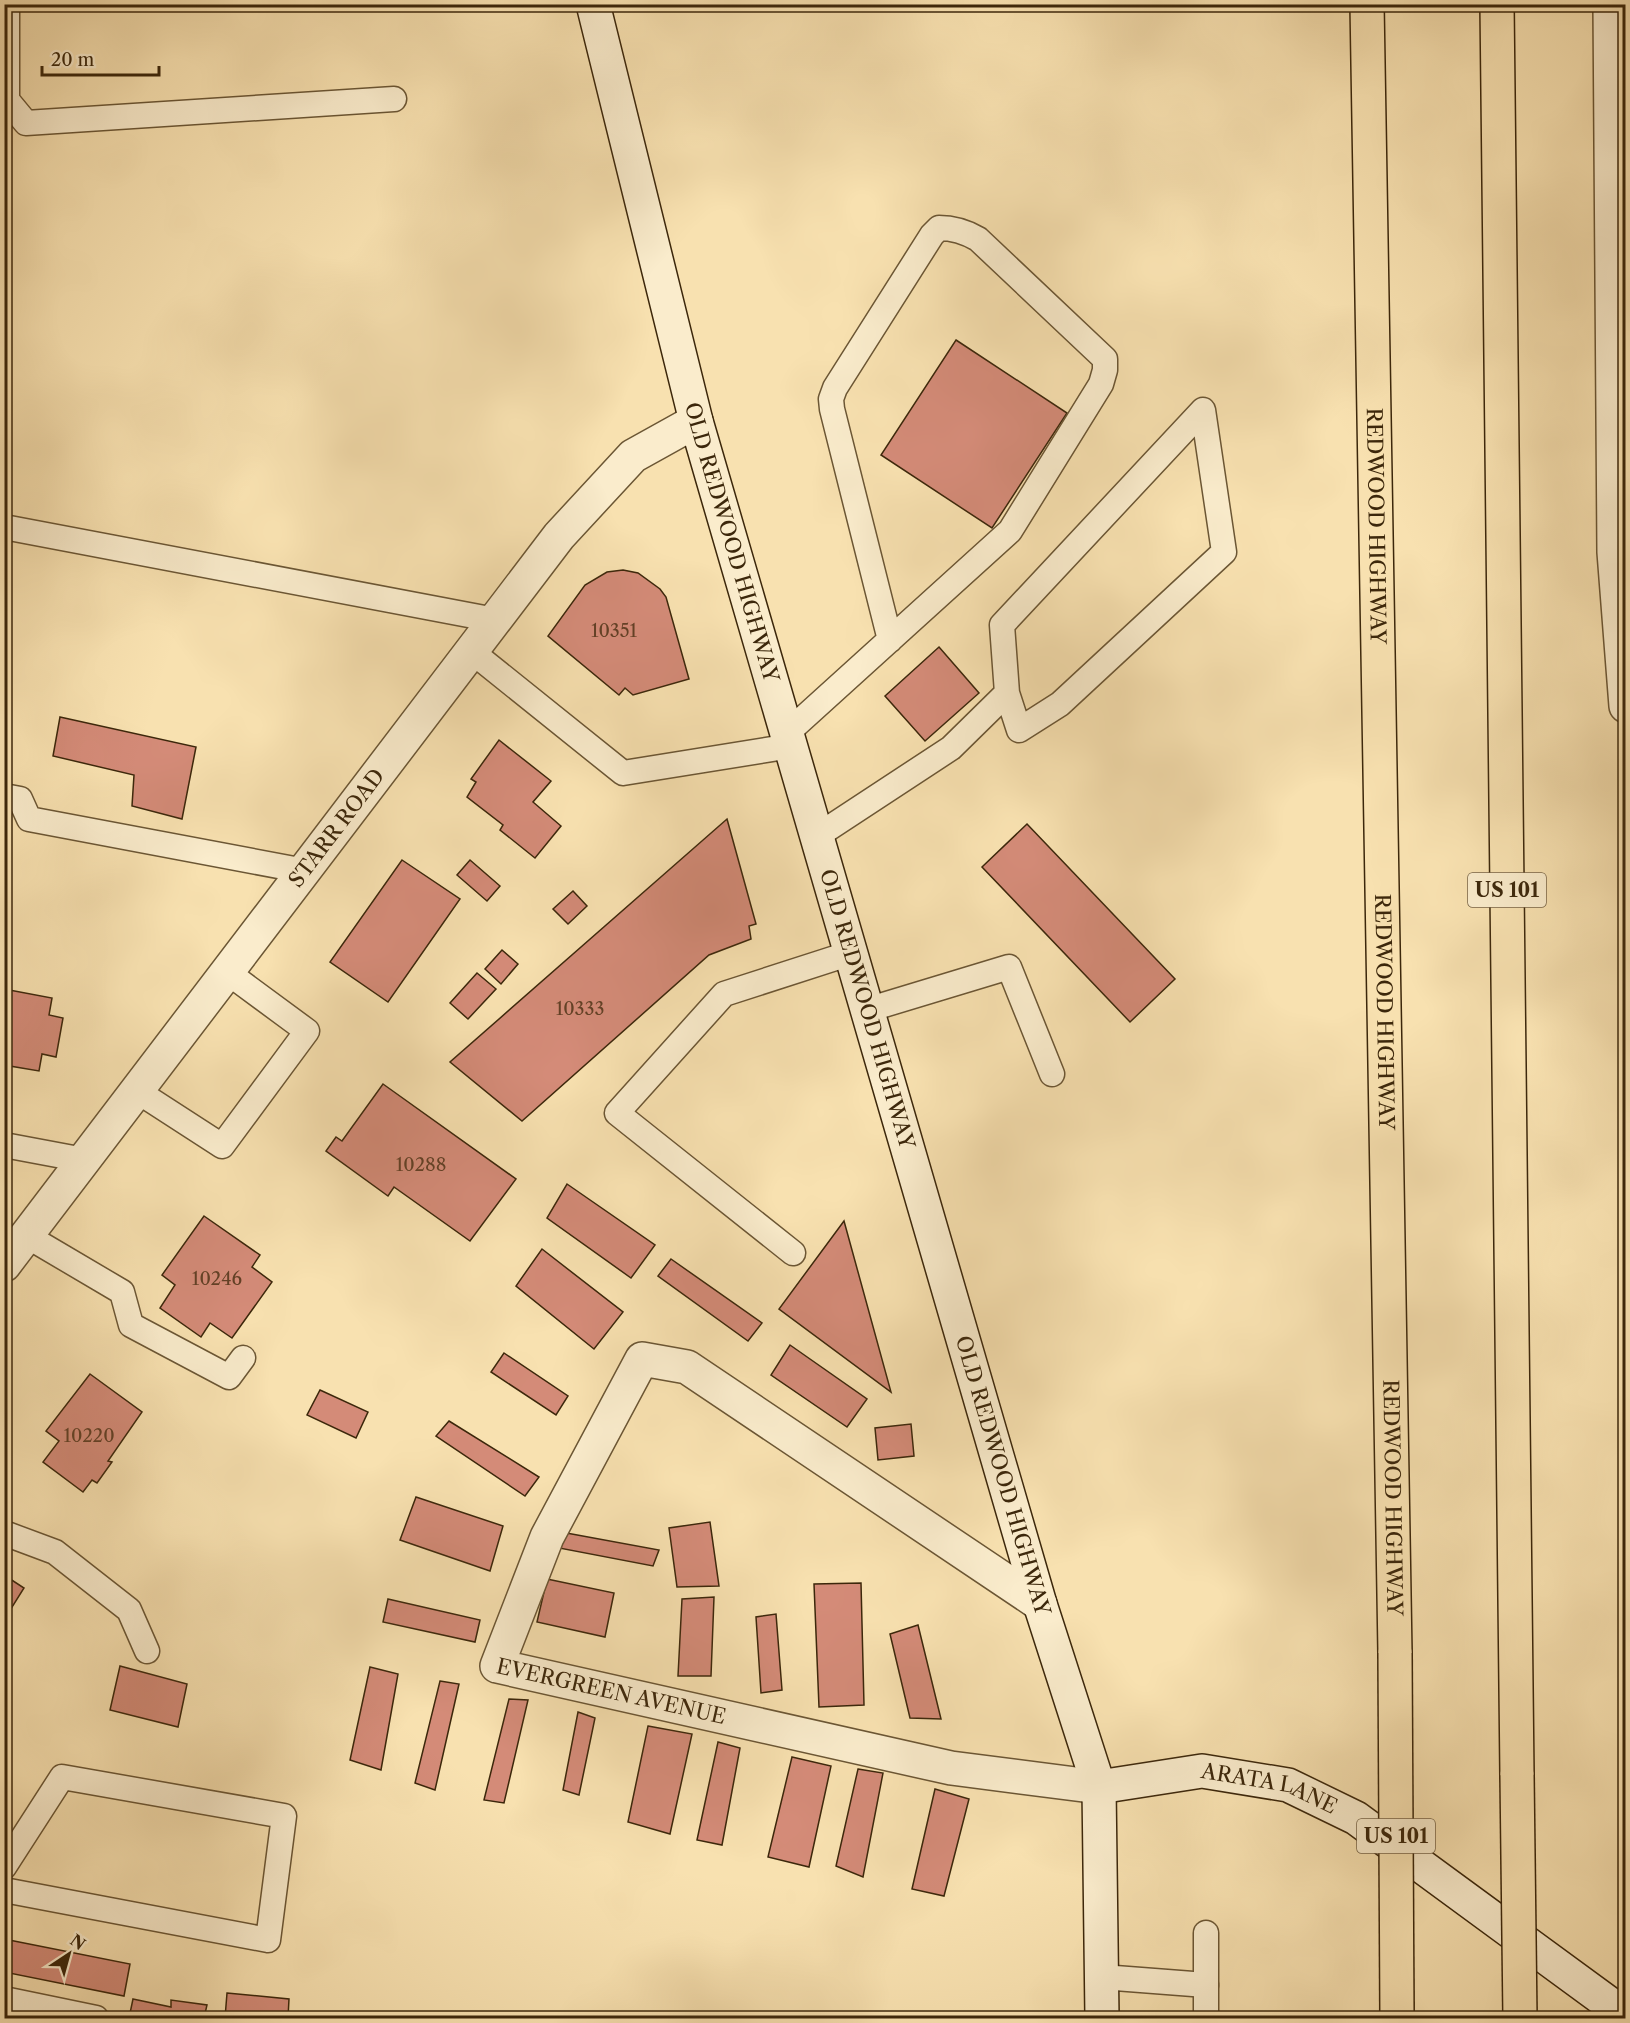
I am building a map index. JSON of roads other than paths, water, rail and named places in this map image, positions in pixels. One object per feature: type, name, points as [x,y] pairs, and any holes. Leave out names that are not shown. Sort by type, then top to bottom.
[{"type":"highway","name":"REDWOOD HIGHWAY","points":[[1367,4],[1395,1653],[1397,2019]]},
{"type":"highway","name":"US 101","points":[[1497,4],[1520,2019]]},
{"type":"street","name":"OLD REDWOOD HIGHWAY","points":[[593,4],[696,422],[1040,1604],[1099,1787],[1102,2019]]},
{"type":"street","points":[[1610,4],[1614,552],[1626,706]]},
{"type":"street","name":"STARR ROAD","points":[[4,1265],[559,536],[633,456],[696,422]]},
{"type":"street","name":"EVERGREEN AVENUE","points":[[1040,1604],[687,1367],[642,1359],[547,1537],[496,1666],[951,1768],[1099,1787]]},
{"type":"street","name":"ARATA LANE","points":[[1099,1787],[1202,1771],[1288,1785],[1356,1818],[1626,2016]]},
{"type":"lane","points":[[7,4],[8,100],[26,123],[394,99]]},
{"type":"lane","points":[[471,651],[623,773],[789,740],[890,640],[1010,531],[1101,384],[1105,370],[1105,358],[978,239],[968,233],[950,228],[939,228],[932,235],[835,388],[831,399],[890,640]]},
{"type":"lane","points":[[817,836],[951,748],[1007,693],[1002,625],[1203,410],[1224,552],[1060,704],[1018,730],[1007,693]]},
{"type":"lane","points":[[4,527],[495,620]]},
{"type":"lane","points":[[4,796],[20,799],[29,819],[305,871]]},
{"type":"lane","points":[[793,1253],[617,1113],[724,994],[851,953]]},
{"type":"lane","points":[[867,1010],[1009,967],[1052,1074]]},
{"type":"lane","points":[[137,1091],[222,1146],[307,1031],[227,972]]},
{"type":"lane","points":[[4,1144],[84,1160]]},
{"type":"lane","points":[[27,1236],[122,1292],[131,1324],[229,1377],[243,1358]]},
{"type":"lane","points":[[4,1533],[55,1552],[129,1610],[147,1651]]},
{"type":"lane","points":[[4,1867],[62,1777],[284,1816],[268,1941],[4,1890]]},
{"type":"lane","points":[[1206,1933],[1206,2019]]},
{"type":"lane","points":[[1102,1977],[1206,1985]]},
{"type":"lane","points":[[4,1999],[96,2019]]}]
